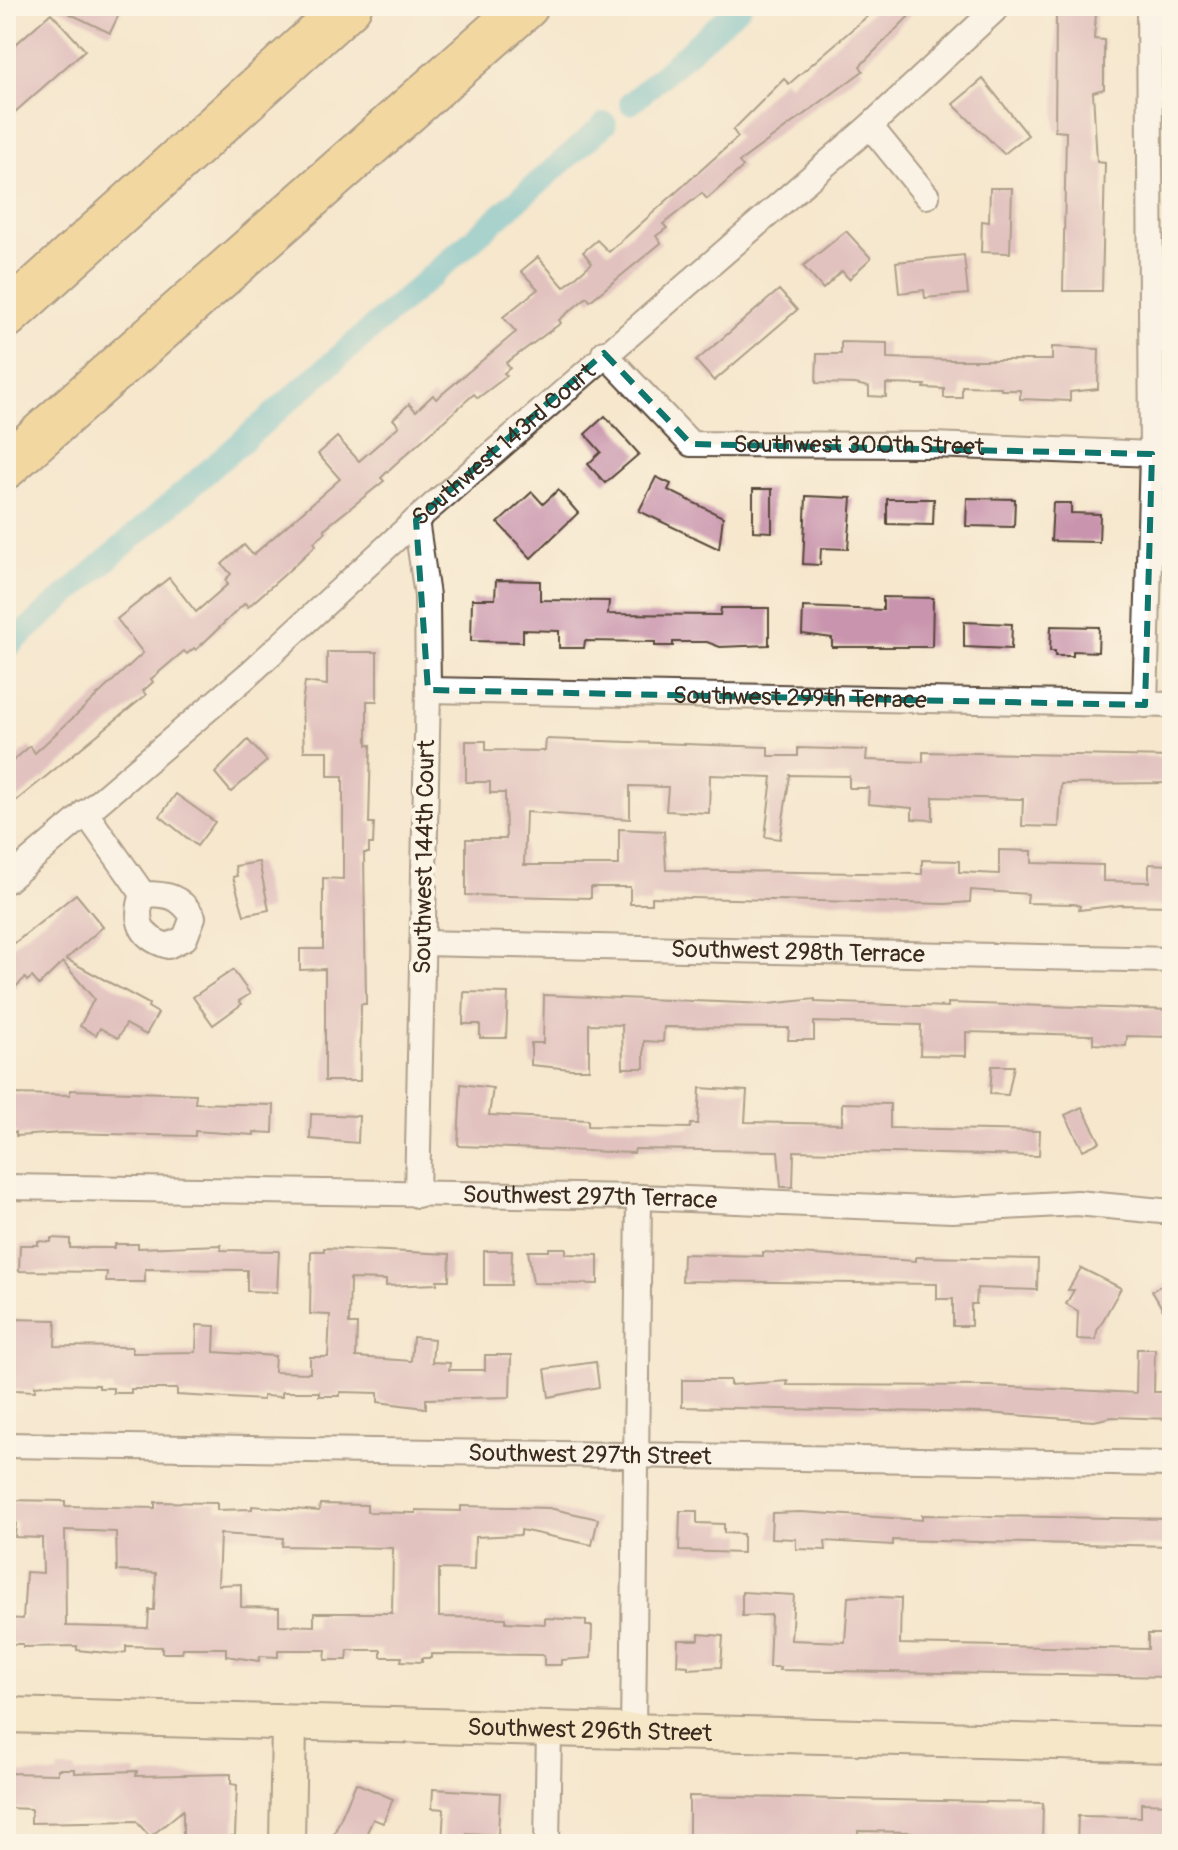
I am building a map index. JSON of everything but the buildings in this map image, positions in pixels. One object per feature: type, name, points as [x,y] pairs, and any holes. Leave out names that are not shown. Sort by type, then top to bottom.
[{"type":"highway","points":[[6,316],[349,6]]},
{"type":"highway","points":[[6,466],[526,6]]},
{"type":"street","name":"Southwest 143rd Court","points":[[6,881],[249,674],[416,520],[604,353],[870,126],[999,6]]},
{"type":"street","points":[[1145,705],[1152,454],[1149,6]]},
{"type":"street","points":[[870,126],[927,196]]},
{"type":"street","name":"Southwest 300th Street","points":[[604,353],[691,444],[933,445],[1152,454]]},
{"type":"street","name":"Southwest 144th Court","points":[[416,520],[427,596],[428,690],[417,1195]]},
{"type":"street","name":"Southwest 299th Terrace","points":[[428,690],[1172,705]]},
{"type":"street","points":[[85,812],[143,894]]},
{"type":"street","name":"Southwest 298th Terrace","points":[[422,943],[1172,960]]},
{"type":"street","name":"Southwest 297th Terrace","points":[[6,1187],[639,1197],[952,1210],[1077,1203],[1172,1212]]},
{"type":"street","points":[[633,1734],[639,1197]]},
{"type":"street","name":"Southwest 297th Street","points":[[6,1445],[636,1458],[1172,1464]]},
{"type":"street","name":"Southwest 296th Street","points":[[6,1715],[633,1734],[1172,1745]]},
{"type":"street","points":[[287,1844],[289,1724]]},
{"type":"street","points":[[547,1844],[549,1731]]},
{"type":"highlighted area","points":[[604,353],[691,444],[1152,454],[1145,705],[428,690],[416,520]]},
{"type":"waterway","points":[[631,103],[740,6]]},
{"type":"waterway","points":[[6,648],[605,124]]}]
